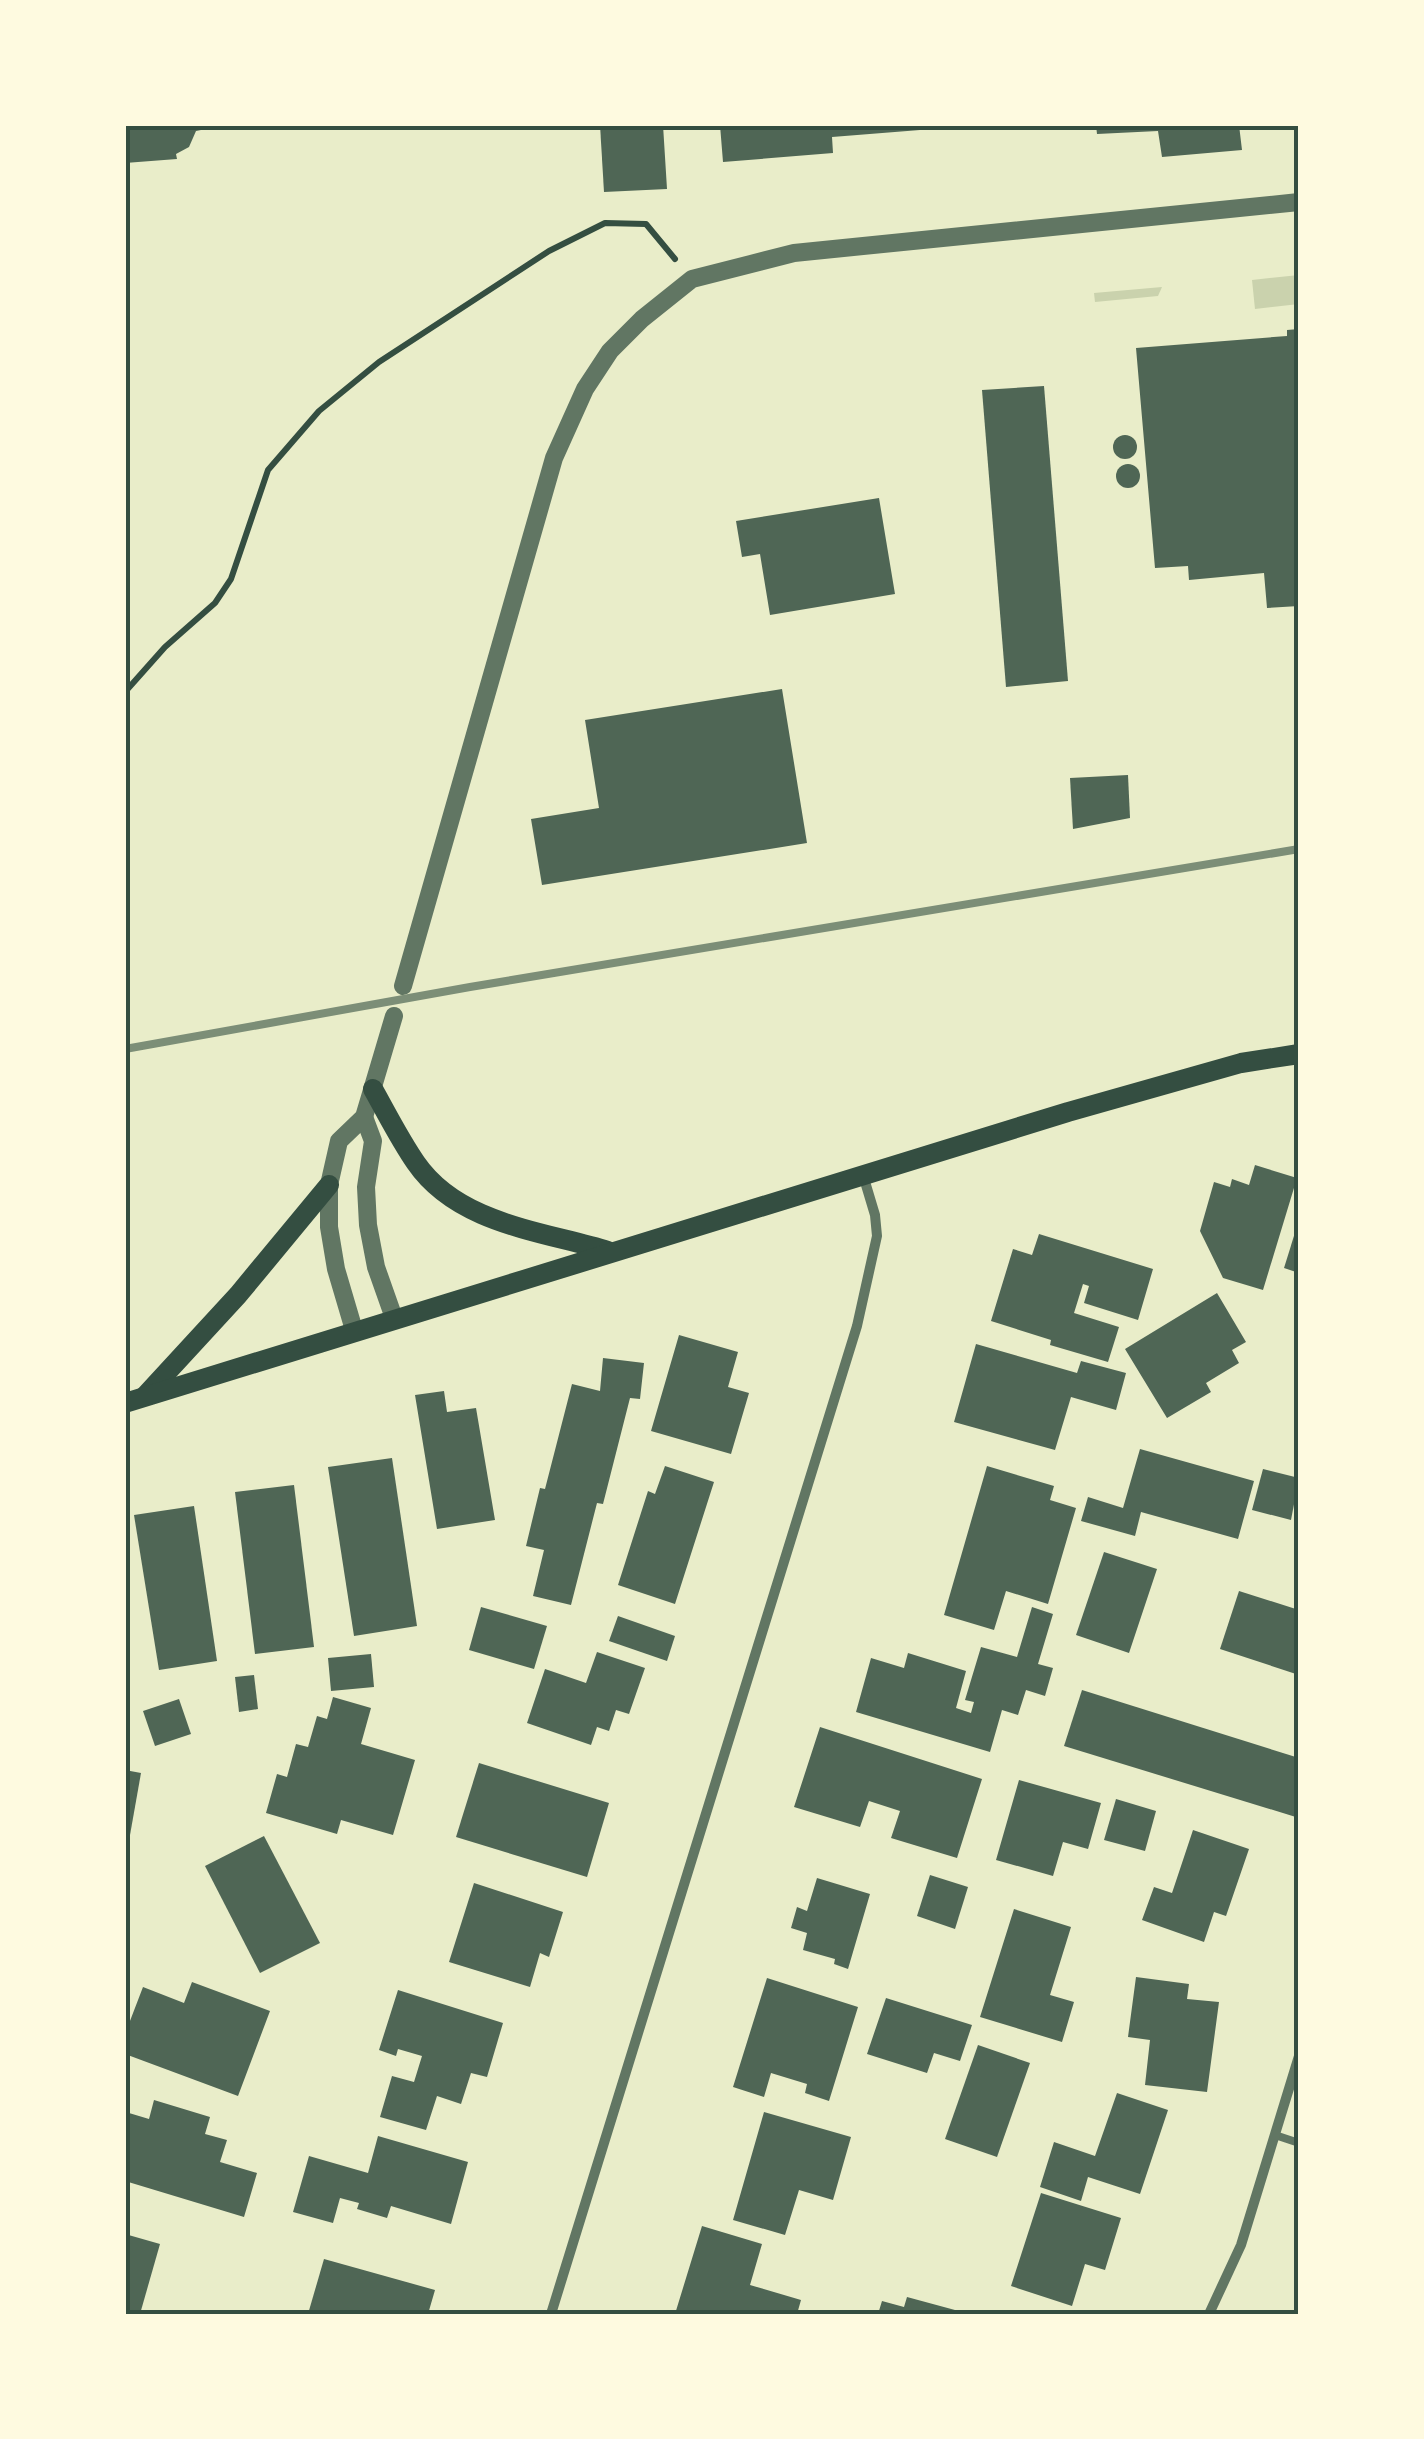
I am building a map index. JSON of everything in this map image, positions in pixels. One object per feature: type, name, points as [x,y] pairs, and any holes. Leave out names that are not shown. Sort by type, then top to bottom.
[{"type":"main road","points":[[134,1400],[1188,1077],[1299,1054]]},
{"type":"main road","points":[[372,1089],[417,1166],[470,1210],[608,1252]]},
{"type":"main road","points":[[134,1400],[238,1295],[329,1184]]},
{"type":"street","points":[[403,986],[554,458],[585,389],[610,351],[642,319],[692,280],[794,253],[1299,202]]},
{"type":"street","points":[[354,1330],[336,1269],[329,1227],[329,1184],[339,1141],[364,1117],[394,1016]]},
{"type":"street","points":[[364,1117],[373,1141],[366,1187],[368,1225],[376,1267],[394,1318]]},
{"type":"street","points":[[551,2314],[857,1326],[877,1236],[863,1174]]},
{"type":"street","points":[[1210,2314],[1241,2245],[1299,2056]]},
{"type":"lane","points":[[1274,2135],[1299,2143]]},
{"type":"path","points":[[125,692],[165,648],[215,603],[231,579],[268,470],[318,412],[379,362],[549,251],[605,223],[646,224],[692,280]]},
{"type":"green space","points":[[1299,275],[1299,304],[1255,309],[1252,280]]},
{"type":"green space","points":[[1162,287],[1158,296],[1095,302],[1094,293]]},
{"type":"building","points":[[125,125],[200,125],[201,130],[196,131],[189,147],[176,154],[177,159],[125,163]]},
{"type":"building","points":[[600,125],[663,125],[667,189],[604,192]]},
{"type":"building","points":[[720,125],[945,128],[832,137],[833,153],[723,162]]},
{"type":"building","points":[[1096,125],[1239,125],[1242,150],[1162,157],[1158,131],[1097,134]]},
{"type":"building","points":[[1299,329],[1299,606],[1267,608],[1264,573],[1189,580],[1188,566],[1155,568],[1136,348],[1287,336],[1287,330]]},
{"type":"building","points":[[1044,386],[1068,681],[1006,687],[982,390]]},
{"type":"building","points":[[1125,435],[1137,447],[1125,459],[1113,447]]},
{"type":"building","points":[[1128,464],[1140,476],[1128,488],[1116,476]]},
{"type":"building","points":[[879,498],[895,594],[770,615],[760,554],[742,557],[736,521]]},
{"type":"building","points":[[782,689],[807,843],[542,885],[531,819],[599,808],[585,720]]},
{"type":"building","points":[[1128,775],[1130,818],[1073,829],[1070,778]]},
{"type":"building","points":[[1255,1165],[1297,1178],[1263,1290],[1223,1278],[1200,1231],[1214,1182],[1230,1187],[1232,1179],[1249,1185]]},
{"type":"building","points":[[1299,1224],[1299,1273],[1284,1268]]},
{"type":"building","points":[[1039,1234],[1153,1269],[1138,1320],[1084,1303],[1089,1286],[1083,1284],[1074,1313],[1119,1327],[1108,1362],[1050,1345],[1051,1340],[991,1321],[1013,1249],[1032,1255]]},
{"type":"building","points":[[1217,1293],[1246,1342],[1232,1350],[1239,1363],[1206,1383],[1211,1392],[1167,1418],[1125,1349]]},
{"type":"building","points":[[679,1335],[738,1352],[728,1387],[749,1393],[731,1454],[651,1431]]},
{"type":"building","points":[[976,1344],[1077,1373],[1081,1361],[1126,1373],[1116,1410],[1071,1397],[1055,1450],[954,1422]]},
{"type":"building","points":[[603,1358],[644,1363],[640,1399],[630,1398],[603,1504],[597,1503],[571,1605],[533,1596],[544,1550],[526,1546],[572,1384],[600,1391]]},
{"type":"building","points":[[444,1391],[447,1412],[476,1408],[495,1520],[437,1529],[415,1395]]},
{"type":"building","points":[[1140,1449],[1254,1481],[1238,1539],[1141,1512],[1135,1536],[1081,1521],[1088,1497],[1123,1508]]},
{"type":"building","points":[[392,1458],[417,1626],[354,1636],[328,1467]]},
{"type":"building","points":[[665,1466],[714,1482],[675,1604],[618,1585],[648,1491],[655,1494]]},
{"type":"building","points":[[987,1466],[1054,1486],[1050,1500],[1076,1508],[1048,1604],[1006,1591],[994,1630],[944,1615]]},
{"type":"building","points":[[1263,1469],[1299,1478],[1291,1520],[1252,1510]]},
{"type":"building","points":[[294,1485],[314,1647],[255,1654],[235,1492]]},
{"type":"building","points":[[194,1506],[217,1661],[159,1670],[134,1515]]},
{"type":"building","points":[[1104,1552],[1157,1569],[1129,1653],[1076,1635]]},
{"type":"building","points":[[1239,1591],[1299,1610],[1299,1675],[1220,1649]]},
{"type":"building","points":[[481,1607],[547,1626],[534,1669],[469,1650]]},
{"type":"building","points":[[1032,1607],[1053,1614],[1038,1664],[1053,1668],[1045,1696],[1026,1690],[1018,1715],[1002,1710],[990,1752],[856,1712],[871,1658],[904,1668],[908,1653],[966,1671],[956,1708],[971,1713],[974,1702],[965,1700],[981,1647],[1017,1657]]},
{"type":"building","points":[[618,1616],[675,1636],[667,1661],[609,1641]]},
{"type":"building","points":[[597,1652],[645,1668],[629,1714],[616,1710],[609,1731],[597,1727],[591,1745],[527,1723],[545,1669],[586,1683]]},
{"type":"building","points":[[371,1654],[374,1687],[331,1691],[328,1658]]},
{"type":"building","points":[[254,1675],[258,1709],[239,1712],[235,1677]]},
{"type":"building","points":[[1082,1690],[1299,1758],[1299,1818],[1064,1746]]},
{"type":"building","points":[[333,1697],[371,1708],[361,1744],[415,1760],[393,1835],[341,1820],[337,1834],[266,1813],[277,1774],[287,1777],[296,1744],[308,1747],[317,1716],[327,1719]]},
{"type":"building","points":[[179,1699],[191,1734],[155,1746],[143,1711]]},
{"type":"building","points":[[820,1727],[982,1779],[957,1858],[891,1838],[900,1811],[869,1801],[860,1827],[794,1807]]},
{"type":"building","points":[[479,1763],[609,1803],[587,1877],[456,1837]]},
{"type":"building","points":[[125,1770],[141,1773],[127,1852],[125,1852]]},
{"type":"building","points":[[1019,1780],[1101,1803],[1088,1849],[1063,1842],[1053,1876],[996,1860]]},
{"type":"building","points":[[1116,1799],[1156,1811],[1145,1851],[1104,1840]]},
{"type":"building","points":[[1193,1830],[1249,1849],[1226,1916],[1214,1912],[1204,1942],[1142,1920],[1154,1887],[1172,1893]]},
{"type":"building","points":[[264,1836],[320,1943],[260,1973],[205,1866]]},
{"type":"building","points":[[930,1875],[968,1887],[955,1929],[917,1916]]},
{"type":"building","points":[[817,1878],[870,1894],[848,1969],[834,1964],[835,1959],[803,1950],[807,1933],[791,1928],[797,1907],[807,1911]]},
{"type":"building","points":[[474,1883],[563,1912],[549,1957],[540,1953],[530,1987],[449,1962]]},
{"type":"building","points":[[1014,1909],[1071,1927],[1050,1995],[1074,2002],[1062,2042],[980,2017]]},
{"type":"building","points":[[1136,1977],[1189,1984],[1187,1999],[1219,2002],[1207,2092],[1145,2085],[1150,2040],[1128,2037]]},
{"type":"building","points":[[767,1978],[858,2007],[829,2101],[805,2093],[807,2084],[771,2073],[764,2097],[733,2087]]},
{"type":"building","points":[[192,1982],[270,2011],[238,2096],[125,2054],[125,2034],[143,1987],[184,2003]]},
{"type":"building","points":[[398,1990],[503,2023],[487,2077],[471,2073],[461,2104],[437,2096],[426,2130],[380,2117],[392,2076],[414,2082],[422,2056],[398,2049],[396,2056],[379,2050]]},
{"type":"building","points":[[886,1998],[972,2025],[960,2061],[934,2053],[927,2073],[867,2054]]},
{"type":"building","points":[[978,2045],[1030,2063],[997,2157],[945,2139]]},
{"type":"building","points":[[1117,2093],[1168,2110],[1140,2194],[1088,2177],[1081,2201],[1040,2187],[1054,2142],[1095,2156]]},
{"type":"building","points":[[154,2100],[210,2117],[205,2134],[227,2140],[220,2162],[257,2173],[244,2217],[125,2181],[125,2124],[129,2113],[149,2119]]},
{"type":"building","points":[[764,2112],[851,2137],[833,2200],[799,2190],[785,2235],[733,2220]]},
{"type":"building","points":[[378,2136],[468,2162],[451,2224],[391,2206],[387,2218],[357,2209],[359,2203],[340,2198],[333,2223],[293,2212],[309,2156],[368,2173]]},
{"type":"building","points":[[1041,2193],[1121,2218],[1105,2270],[1085,2264],[1072,2306],[1011,2286]]},
{"type":"building","points":[[702,2226],[762,2244],[750,2285],[801,2300],[797,2314],[675,2314]]},
{"type":"building","points":[[125,2234],[160,2244],[140,2314],[125,2314]]},
{"type":"building","points":[[324,2259],[435,2290],[428,2314],[308,2314]]},
{"type":"building","points":[[907,2297],[966,2314],[878,2314],[882,2301],[904,2307]]},
{"type":"railway","points":[[125,1049],[470,987],[1299,849]]}]
